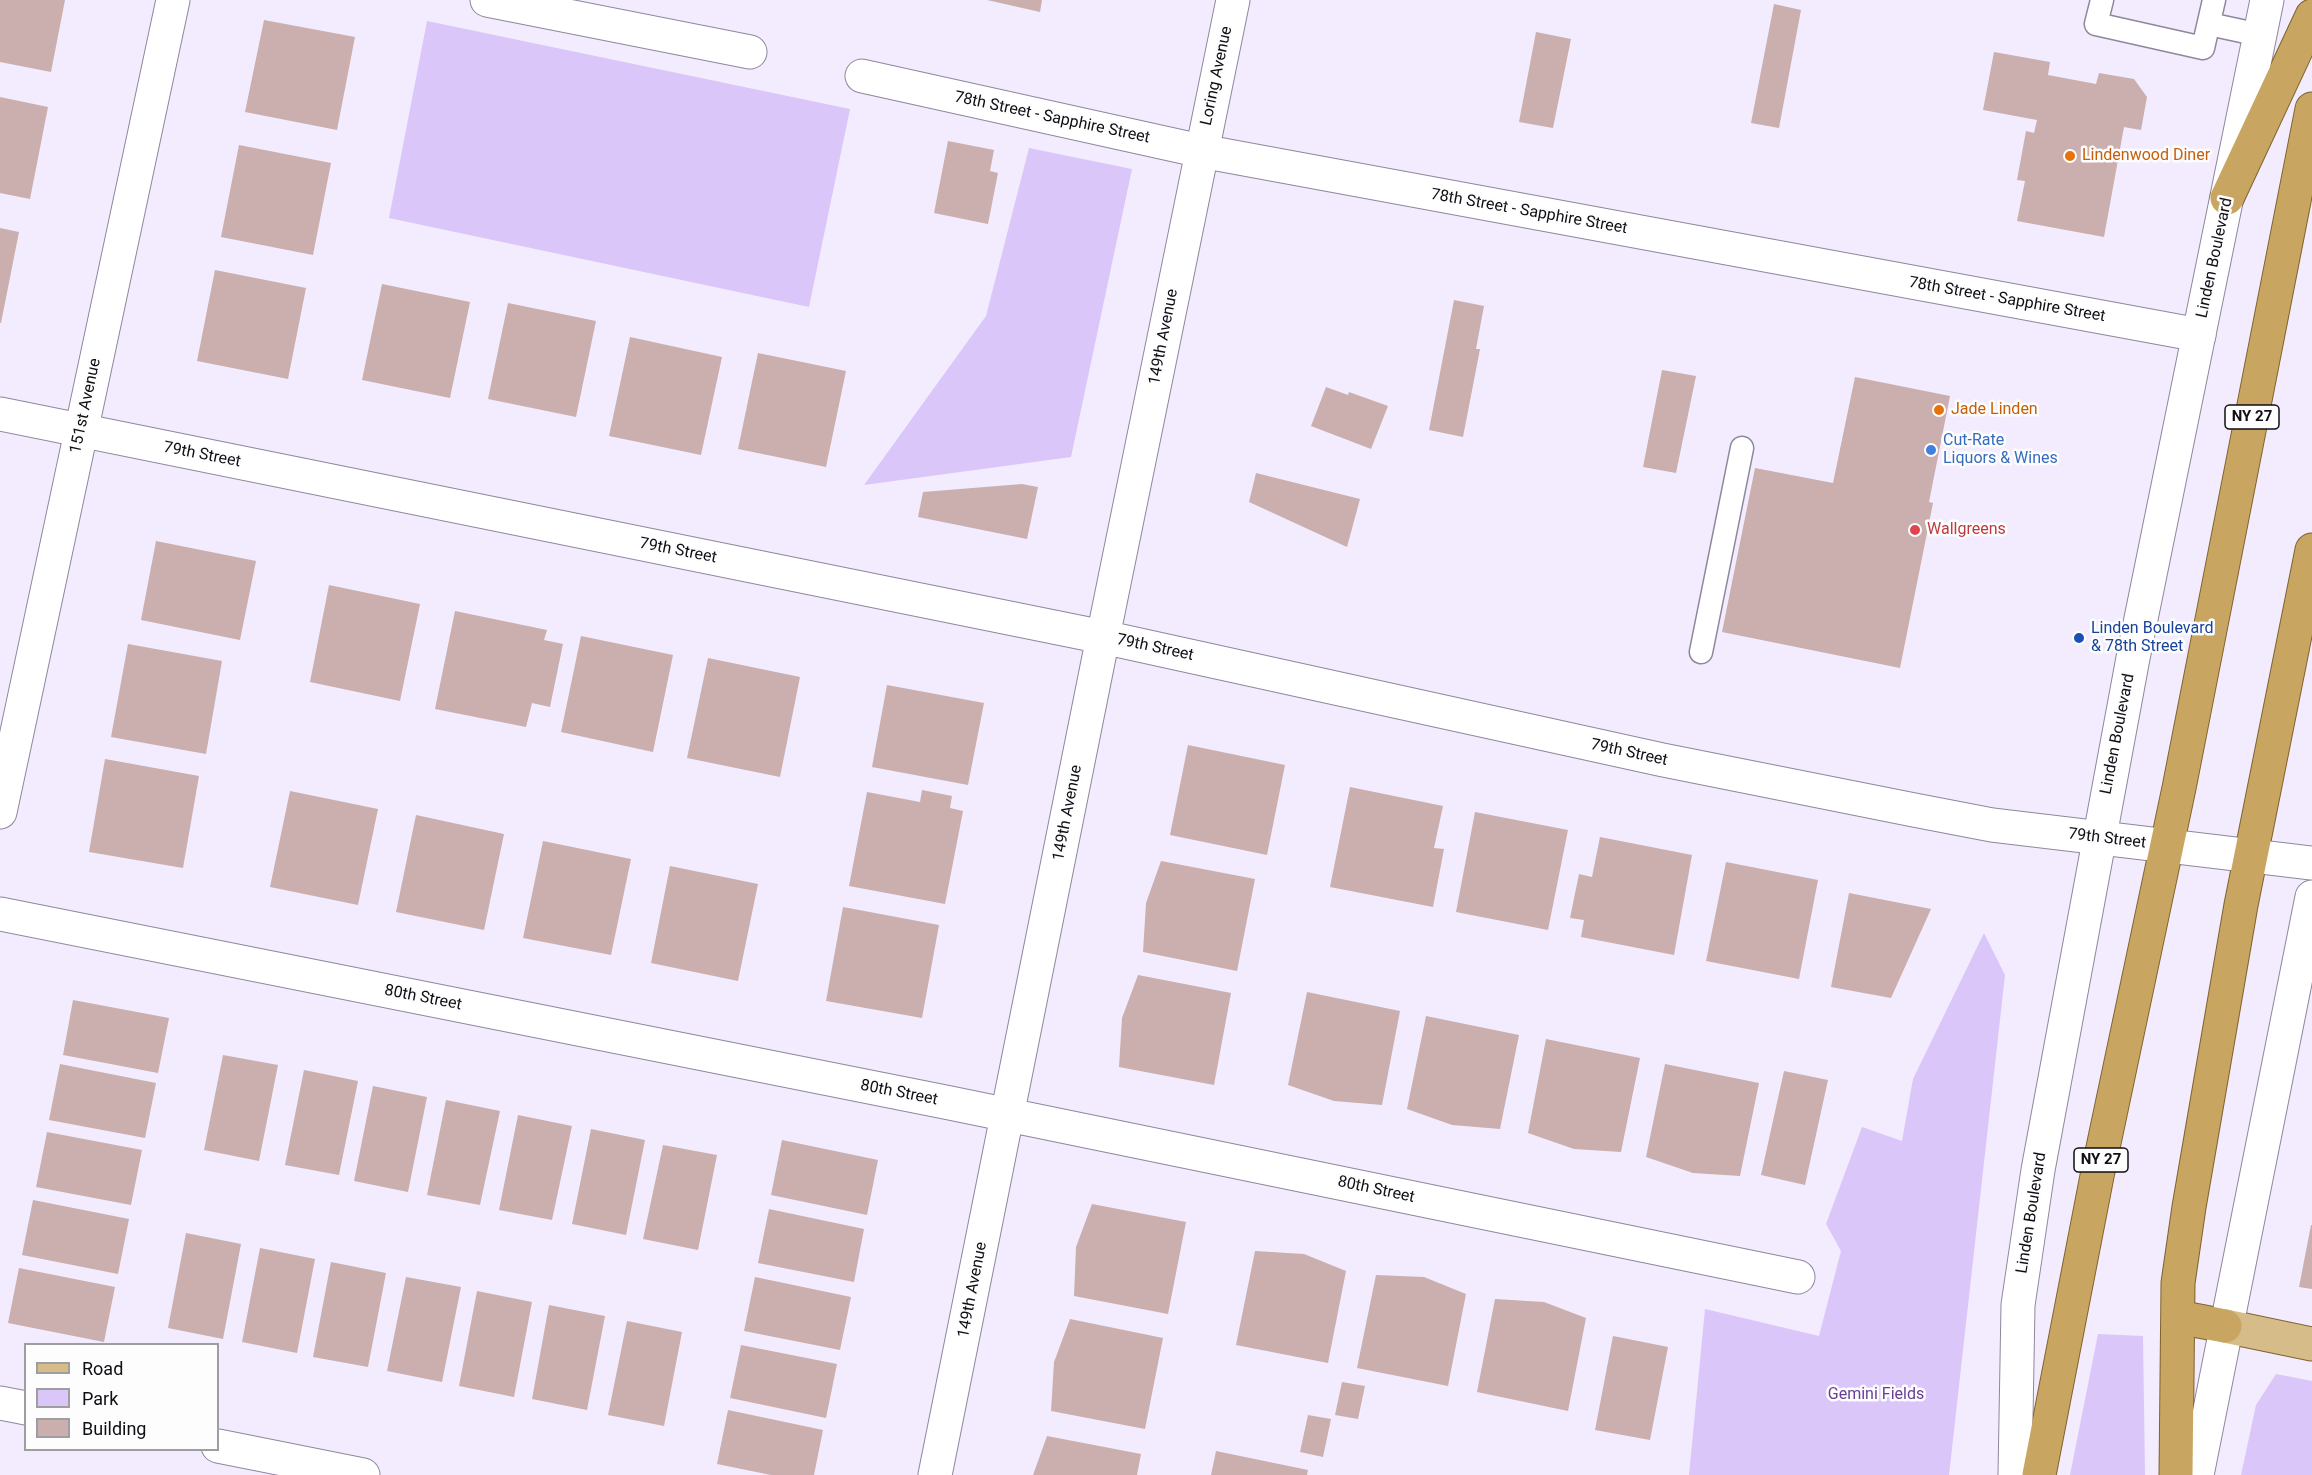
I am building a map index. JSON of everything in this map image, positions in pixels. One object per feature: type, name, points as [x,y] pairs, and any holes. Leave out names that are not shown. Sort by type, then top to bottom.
[{"type":"highway","points":[[2227,198],[2312,16]]},
{"type":"highway","name":"NY 27","points":[[2038,1475],[2097,1176],[2167,846],[2312,109]]},
{"type":"highway","points":[[2176,1475],[2178,1283],[2189,1207],[2250,855],[2312,550]]},
{"type":"highway","points":[[2178,1317],[2225,1326]]},
{"type":"main road","points":[[2225,1326],[2312,1344]]},
{"type":"street","name":"151st Avenue","points":[[0,812],[173,0]]},
{"type":"street","points":[[487,0],[750,52]]},
{"type":"street","name":"Loring Avenue","points":[[1201,151],[1233,0]]},
{"type":"street","name":"Linden Boulevard","points":[[2015,1475],[2018,1305],[2038,1170],[2133,658],[2267,0]]},
{"type":"street","name":"78th Street - Sapphire Street","points":[[862,76],[1201,151],[2199,335]]},
{"type":"street","name":"149th Avenue","points":[[935,1475],[1201,151]]},
{"type":"street","name":"79th Street","points":[[0,414],[1103,637],[1675,763],[1992,825],[2312,863]]},
{"type":"street","points":[[2197,1475],[2312,897]]},
{"type":"street","name":"80th Street","points":[[0,915],[1008,1115],[1798,1277]]},
{"type":"street","points":[[0,1403],[24,1408]]},
{"type":"street","points":[[219,1446],[363,1475]]},
{"type":"lane","points":[[2102,0],[2096,24],[2203,48],[2214,0]]},
{"type":"lane","points":[[2209,24],[2260,35]]},
{"type":"lane","points":[[1701,652],[1742,448]]},
{"type":"green space","points":[[427,21],[850,109],[809,307],[389,218]]},
{"type":"green space","points":[[1029,148],[1132,169],[1071,457],[864,485],[986,316]]},
{"type":"green space","name":"Gemini Fields","points":[[1984,933],[2005,975],[1949,1475],[1689,1475],[1705,1309],[1819,1336],[1841,1251],[1826,1224],[1862,1127],[1902,1141],[1913,1079]]},
{"type":"green space","points":[[2098,1334],[2143,1336],[2145,1475],[2070,1475]]},
{"type":"green space","points":[[2276,1374],[2312,1381],[2312,1475],[2241,1475],[2256,1405]]},
{"type":"building","points":[[0,0],[65,0],[51,72],[0,62]]},
{"type":"building","points":[[987,0],[1042,0],[1040,12]]},
{"type":"building","points":[[1774,4],[1801,10],[1779,128],[1751,123]]},
{"type":"building","points":[[264,20],[355,37],[337,130],[245,112]]},
{"type":"building","points":[[1536,32],[1571,39],[1553,128],[1519,122]]},
{"type":"building","name":"Lindenwood Diner","points":[[1994,52],[2050,62],[2048,75],[2096,84],[2099,73],[2134,79],[2147,97],[2141,130],[2124,127],[2104,237],[2017,221],[2025,181],[2017,180],[2026,131],[2034,133],[2037,120],[1983,110]]},
{"type":"building","points":[[0,97],[48,107],[30,199],[0,193]]},
{"type":"building","points":[[948,141],[994,150],[990,171],[998,173],[988,224],[934,213]]},
{"type":"building","points":[[239,145],[331,163],[313,255],[221,237]]},
{"type":"building","points":[[0,228],[19,232],[1,323],[0,323]]},
{"type":"building","points":[[215,270],[306,288],[288,379],[197,361]]},
{"type":"building","points":[[382,284],[470,302],[450,398],[362,380]]},
{"type":"building","points":[[1454,300],[1484,306],[1476,349],[1480,349],[1463,437],[1429,430]]},
{"type":"building","points":[[508,303],[596,321],[576,417],[488,399]]},
{"type":"building","points":[[630,337],[722,357],[701,455],[609,436]]},
{"type":"building","points":[[758,353],[846,371],[826,467],[738,449]]},
{"type":"building","points":[[1662,370],[1696,376],[1676,473],[1643,467]]},
{"type":"building","points":[[1855,377],[1950,396],[1929,502],[1933,503],[1900,668],[1722,632],[1755,468],[1833,483]]},
{"type":"building","points":[[1326,387],[1348,395],[1349,392],[1388,406],[1371,449],[1311,426]]},
{"type":"building","points":[[1256,473],[1360,499],[1347,547],[1249,502]]},
{"type":"building","points":[[1022,484],[1038,487],[1027,539],[918,517],[923,492]]},
{"type":"building","points":[[156,541],[256,561],[240,640],[141,620]]},
{"type":"building","points":[[329,585],[420,604],[400,701],[310,682]]},
{"type":"building","points":[[455,611],[547,630],[544,640],[563,644],[550,707],[532,703],[526,727],[435,709]]},
{"type":"building","points":[[581,636],[673,655],[653,752],[561,732]]},
{"type":"building","points":[[128,644],[222,661],[206,754],[111,737]]},
{"type":"building","points":[[708,658],[800,677],[780,777],[687,758]]},
{"type":"building","points":[[887,685],[984,703],[968,785],[872,767]]},
{"type":"building","points":[[1188,745],[1285,765],[1267,855],[1170,835]]},
{"type":"building","points":[[105,759],[199,776],[183,868],[89,852]]},
{"type":"building","points":[[1350,787],[1443,806],[1434,848],[1444,849],[1433,907],[1330,887]]},
{"type":"building","points":[[922,790],[952,796],[950,808],[963,811],[945,904],[849,886],[867,792],[920,802]]},
{"type":"building","points":[[290,791],[378,809],[358,905],[270,887]]},
{"type":"building","points":[[1475,812],[1568,830],[1548,930],[1456,912]]},
{"type":"building","points":[[416,815],[504,834],[484,930],[396,912]]},
{"type":"building","points":[[1600,837],[1692,855],[1674,955],[1581,937],[1584,920],[1570,918],[1579,874],[1592,877]]},
{"type":"building","points":[[543,841],[631,859],[611,955],[523,938]]},
{"type":"building","points":[[1161,861],[1255,879],[1237,971],[1143,952],[1146,903]]},
{"type":"building","points":[[1726,862],[1818,880],[1799,979],[1706,961]]},
{"type":"building","points":[[670,866],[758,884],[738,981],[651,963]]},
{"type":"building","points":[[1849,893],[1931,909],[1891,998],[1831,987]]},
{"type":"building","points":[[843,907],[939,925],[922,1018],[826,1001]]},
{"type":"building","points":[[1138,975],[1231,993],[1214,1085],[1119,1067],[1122,1018]]},
{"type":"building","points":[[1307,992],[1400,1011],[1382,1105],[1334,1101],[1288,1085]]},
{"type":"building","points":[[73,1000],[169,1018],[158,1073],[63,1055]]},
{"type":"building","points":[[1426,1016],[1519,1035],[1500,1129],[1452,1125],[1407,1109]]},
{"type":"building","points":[[1546,1039],[1640,1058],[1621,1152],[1574,1149],[1528,1133]]},
{"type":"building","points":[[223,1055],[278,1065],[259,1161],[204,1150]]},
{"type":"building","points":[[60,1064],[156,1083],[145,1138],[49,1120]]},
{"type":"building","points":[[1665,1064],[1759,1083],[1740,1176],[1693,1173],[1646,1157]]},
{"type":"building","points":[[304,1070],[358,1081],[339,1175],[285,1165]]},
{"type":"building","points":[[1784,1071],[1828,1080],[1805,1185],[1761,1175]]},
{"type":"building","points":[[373,1086],[427,1097],[408,1192],[354,1181]]},
{"type":"building","points":[[446,1100],[500,1111],[480,1205],[427,1195]]},
{"type":"building","points":[[518,1115],[572,1126],[552,1220],[499,1210]]},
{"type":"building","points":[[591,1129],[645,1140],[626,1235],[572,1224]]},
{"type":"building","points":[[47,1132],[142,1150],[131,1205],[36,1187]]},
{"type":"building","points":[[782,1140],[878,1160],[867,1215],[771,1195]]},
{"type":"building","points":[[663,1145],[717,1155],[698,1250],[643,1239]]},
{"type":"building","points":[[33,1200],[129,1219],[118,1274],[22,1255]]},
{"type":"building","points":[[1092,1204],[1186,1222],[1168,1314],[1074,1296],[1076,1247]]},
{"type":"building","points":[[769,1209],[864,1229],[854,1282],[758,1263]]},
{"type":"building","points":[[2312,1225],[2312,1289],[2299,1287]]},
{"type":"building","points":[[186,1233],[241,1244],[223,1339],[168,1328]]},
{"type":"building","points":[[260,1248],[315,1259],[297,1353],[242,1342]]},
{"type":"building","points":[[1255,1251],[1304,1254],[1346,1271],[1328,1363],[1236,1345]]},
{"type":"building","points":[[331,1262],[386,1273],[368,1367],[313,1357]]},
{"type":"building","points":[[19,1268],[115,1287],[104,1342],[8,1323]]},
{"type":"building","points":[[1376,1275],[1424,1277],[1466,1294],[1448,1386],[1357,1368]]},
{"type":"building","points":[[406,1277],[461,1287],[442,1382],[387,1371]]},
{"type":"building","points":[[755,1277],[851,1297],[840,1350],[744,1331]]},
{"type":"building","points":[[477,1291],[532,1302],[514,1397],[459,1386]]},
{"type":"building","points":[[1495,1299],[1544,1302],[1586,1318],[1568,1411],[1477,1392]]},
{"type":"building","points":[[549,1305],[605,1316],[587,1410],[532,1399]]},
{"type":"building","points":[[1070,1319],[1163,1338],[1145,1429],[1051,1411],[1054,1362]]},
{"type":"building","points":[[627,1321],[682,1332],[664,1426],[608,1415]]},
{"type":"building","points":[[1613,1336],[1668,1347],[1650,1440],[1595,1430]]},
{"type":"building","points":[[741,1345],[837,1364],[826,1418],[730,1398]]},
{"type":"building","points":[[1342,1382],[1365,1386],[1358,1419],[1335,1415]]},
{"type":"building","points":[[728,1410],[823,1430],[814,1475],[771,1475],[717,1464]]},
{"type":"building","points":[[1308,1415],[1331,1419],[1323,1457],[1300,1452]]},
{"type":"building","points":[[1047,1436],[1141,1454],[1137,1475],[1033,1475]]},
{"type":"building","points":[[1216,1451],[1308,1470],[1307,1475],[1211,1475]]},
{"type":"place","name":"Lindenwood Diner","points":[[2070,156]]},
{"type":"place","name":"Jade Linden","points":[[1939,410]]},
{"type":"place","name":"Cut-Rate Liquors & Wines","points":[[1931,450]]},
{"type":"place","name":"Wallgreens","points":[[1915,530]]},
{"type":"place","name":"Linden Boulevard & 78th Street","points":[[2079,638]]}]
